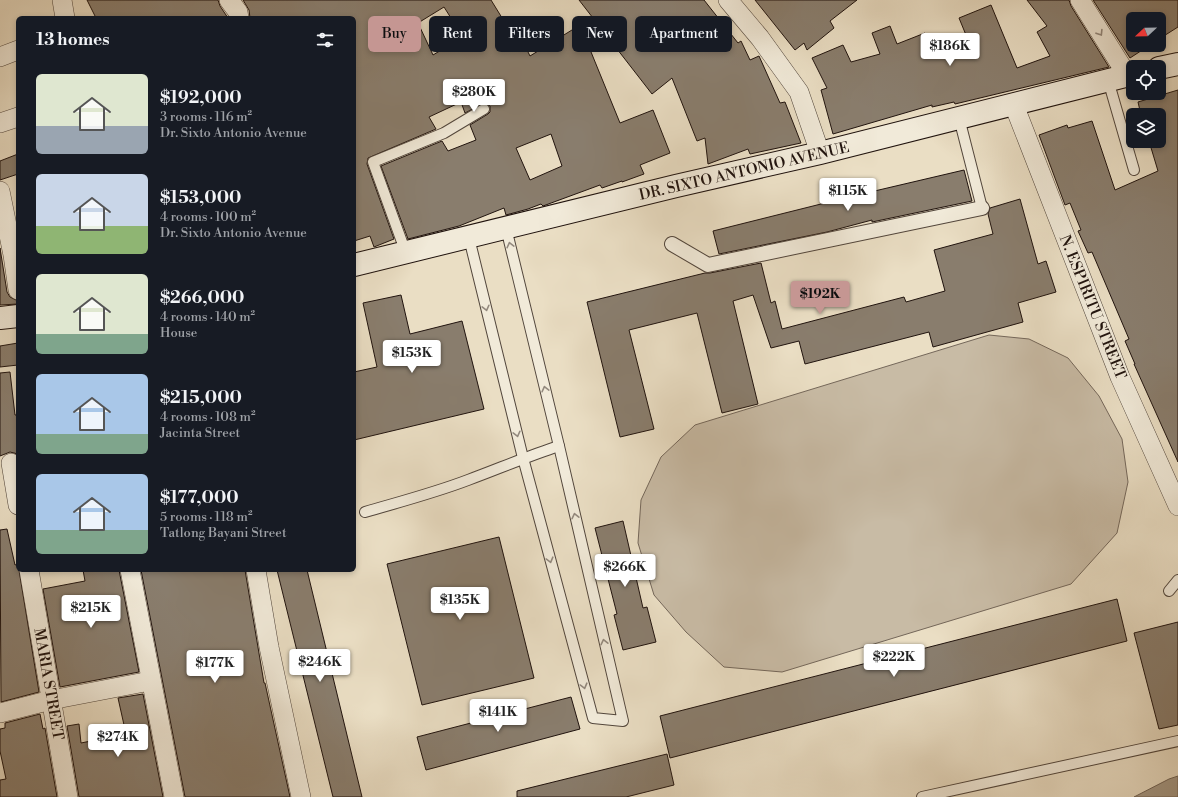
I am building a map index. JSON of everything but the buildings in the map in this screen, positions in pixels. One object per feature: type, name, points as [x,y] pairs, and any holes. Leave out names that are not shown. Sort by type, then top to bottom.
[{"type":"main road","points":[[1166,67],[1178,64]]},
{"type":"main road","name":"DR. SIXTO ANTONIO AVENUE","points":[[356,265],[676,186],[820,153],[1014,105],[1123,76]]},
{"type":"main road","points":[[0,318],[16,316]]},
{"type":"street","points":[[62,0],[65,16]]},
{"type":"street","points":[[229,0],[238,12],[239,16]]},
{"type":"street","points":[[728,0],[760,38],[799,92],[820,153]]},
{"type":"street","points":[[1080,0],[1123,76]]},
{"type":"street","points":[[0,57],[16,51]]},
{"type":"street","name":"N. ESPIRITU STREET","points":[[1014,105],[1120,376],[1178,506]]},
{"type":"street","points":[[0,123],[16,118]]},
{"type":"street","points":[[0,191],[16,276]]},
{"type":"street","points":[[672,244],[708,265],[982,208]]},
{"type":"street","points":[[10,463],[16,494]]},
{"type":"street","name":"MARIA STREET","points":[[29,572],[68,797]]},
{"type":"street","points":[[130,572],[150,681],[174,797]]},
{"type":"street","points":[[256,572],[269,647],[301,797]]},
{"type":"street","points":[[0,713],[51,700],[150,681]]},
{"type":"lane","points":[[1123,76],[1134,170]]},
{"type":"lane","points":[[406,253],[373,162],[444,133],[484,109]]},
{"type":"lane","points":[[959,118],[982,208]]},
{"type":"lane","points":[[469,238],[523,458],[593,718],[623,721],[559,446],[506,228]]},
{"type":"lane","points":[[365,512],[455,485],[523,458],[559,446]]},
{"type":"lane","points":[[1169,591],[1178,580]]},
{"type":"lane","points":[[922,797],[1178,741]]},
{"type":"shaded area","points":[[989,335],[1029,339],[1068,358],[1099,396],[1122,439],[1128,482],[1117,533],[1071,584],[782,672],[724,667],[686,632],[654,595],[638,543],[641,500],[661,457],[695,425]]},
{"type":"shaded area","points":[[1178,776],[1178,797],[1134,797],[1169,779]]}]
